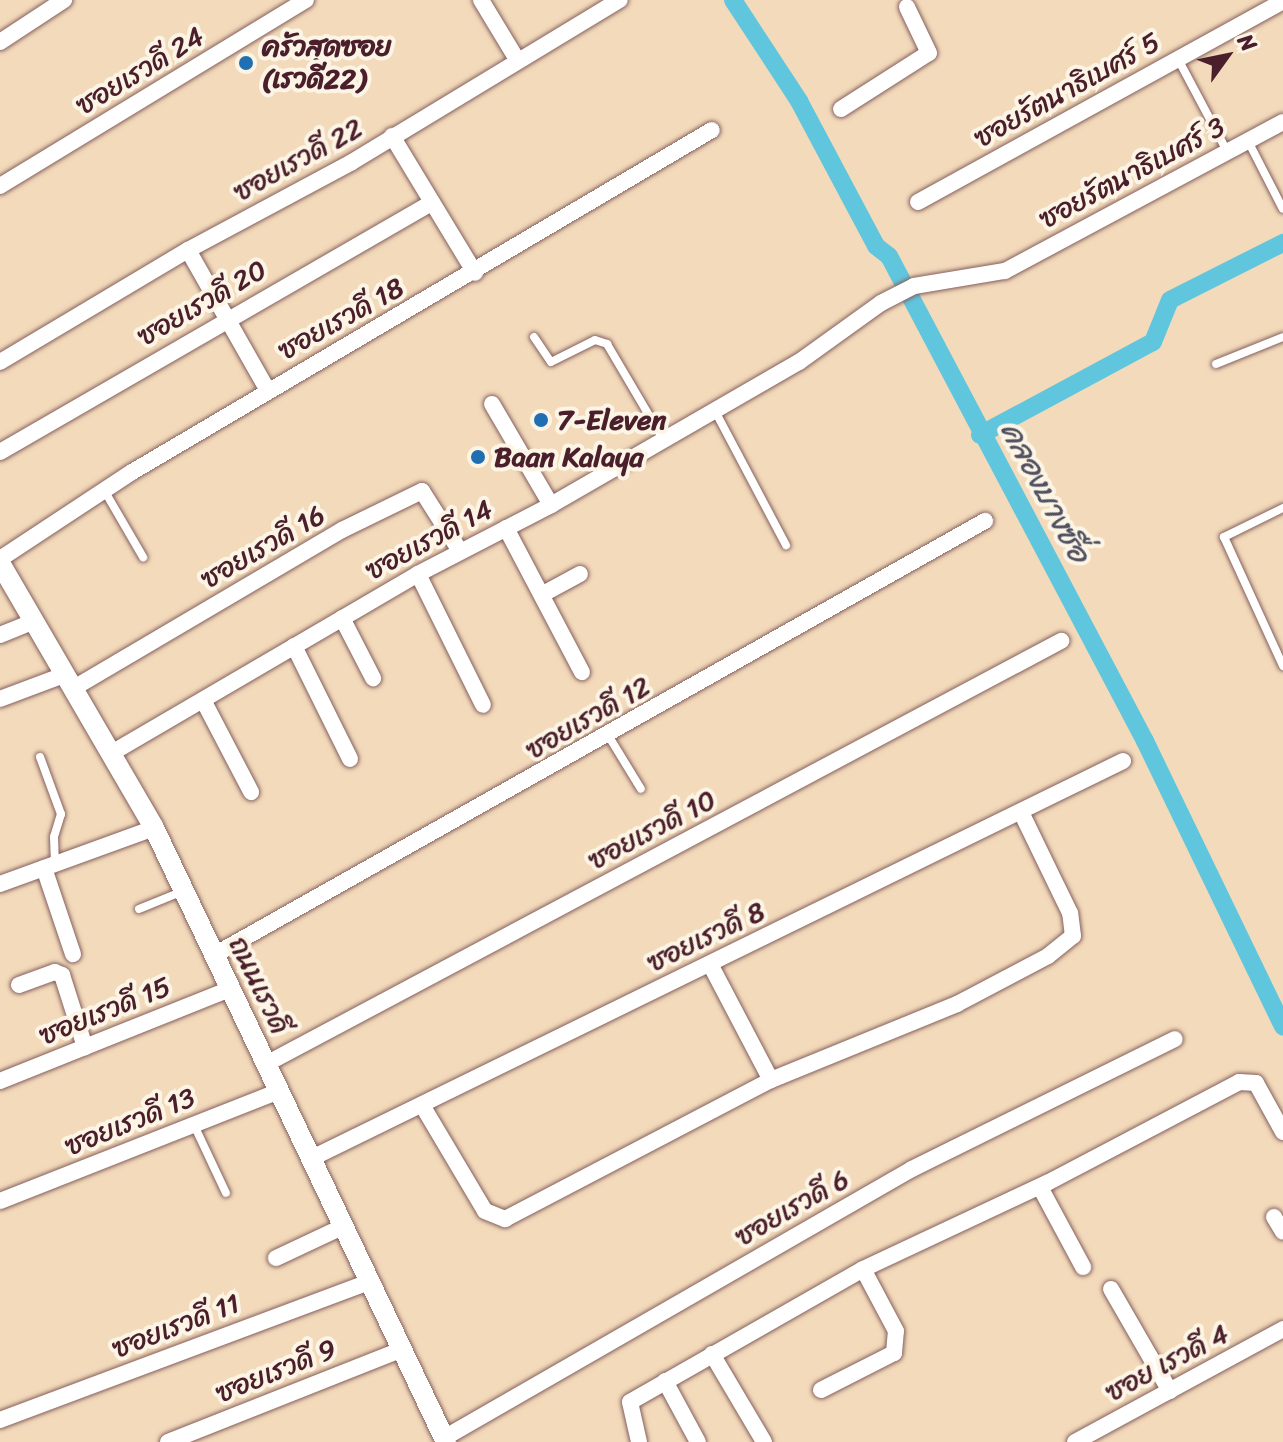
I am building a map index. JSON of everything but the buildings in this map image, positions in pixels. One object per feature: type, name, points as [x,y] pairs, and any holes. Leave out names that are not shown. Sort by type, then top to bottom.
[{"type":"street","points":[[0,42],[64,0]]},
{"type":"street","name":"ซอยเรวดี 24","points":[[0,186],[306,0]]},
{"type":"street","points":[[481,0],[518,61]]},
{"type":"street","name":"ซอยเรวดี 22","points":[[0,362],[188,250],[392,136],[620,0]]},
{"type":"street","name":"ซอยรัตนาธิเบศร์ 5","points":[[918,202],[1283,1]]},
{"type":"street","points":[[841,109],[929,53],[910,2]]},
{"type":"street","name":"ซอยรัตนาธิเบศร์ 3","points":[[895,295],[914,286],[1005,271],[1283,122]]},
{"type":"street","name":"ซอยเรวดี 18","points":[[0,561],[103,489],[475,273],[712,130]]},
{"type":"street","points":[[392,136],[475,273]]},
{"type":"street","name":"ซอยเรวดี 20","points":[[0,452],[225,318],[432,203]]},
{"type":"street","points":[[188,250],[268,391]]},
{"type":"street","name":"ซอยเรวดี 14","points":[[110,754],[418,574],[551,505],[799,362],[895,295]]},
{"type":"street","points":[[492,404],[551,505]]},
{"type":"street","name":"ซอยเรวดี 16","points":[[68,682],[415,493],[427,494],[460,551]]},
{"type":"street","name":"ซอยเรวดี 12","points":[[214,955],[985,521]]},
{"type":"street","points":[[506,528],[582,672]]},
{"type":"street","name":"ถนนเรวดี","points":[[0,561],[154,828],[445,1440]]},
{"type":"street","points":[[418,574],[483,705]]},
{"type":"street","points":[[543,594],[580,574]]},
{"type":"street","points":[[342,618],[373,678]]},
{"type":"street","points":[[0,635],[33,622]]},
{"type":"street","name":"ซอยเรวดี 10","points":[[266,1064],[1061,641]]},
{"type":"street","points":[[294,646],[350,759]]},
{"type":"street","points":[[0,699],[68,682]]},
{"type":"street","points":[[203,700],[251,792]]},
{"type":"street","name":"ซอยเรวดี 8","points":[[312,1158],[1123,761]]},
{"type":"street","points":[[422,1105],[485,1211],[505,1219],[771,1080],[957,1004],[1069,941],[1074,929],[1070,913],[1021,812]]},
{"type":"street","points":[[0,884],[154,828]]},
{"type":"street","points":[[49,866],[73,954]]},
{"type":"street","points":[[710,964],[771,1080]]},
{"type":"street","points":[[19,985],[55,972],[62,975],[85,1047]]},
{"type":"street","name":"ซอยเรวดี 15","points":[[0,1081],[230,989]]},
{"type":"street","name":"ซอยเรวดี 6","points":[[445,1440],[912,1169],[1175,1039]]},
{"type":"street","points":[[639,1442],[630,1402],[665,1381],[863,1269],[1040,1187],[1246,1079],[1256,1083],[1283,1132]]},
{"type":"street","name":"ซอยเรวดี 13","points":[[0,1201],[279,1091]]},
{"type":"street","points":[[1040,1187],[1083,1267]]},
{"type":"street","points":[[276,1258],[344,1226]]},
{"type":"street","points":[[821,1390],[894,1353],[896,1331],[863,1269]]},
{"type":"street","name":"ซอยเรวดี 11","points":[[0,1420],[371,1281]]},
{"type":"street","points":[[1111,1289],[1170,1391]]},
{"type":"street","name":"ซอย เรวดี 4","points":[[1075,1442],[1283,1329]]},
{"type":"street","name":"ซอยเรวดี 9","points":[[168,1442],[403,1349]]},
{"type":"street","points":[[712,1354],[764,1442]]},
{"type":"street","points":[[665,1381],[698,1442]]},
{"type":"lane","points":[[1178,58],[1227,151]]},
{"type":"lane","points":[[1247,140],[1283,209]]},
{"type":"lane","points":[[534,337],[551,362],[595,340],[607,344],[663,439]]},
{"type":"lane","points":[[1216,364],[1283,337]]},
{"type":"lane","points":[[714,411],[786,545]]},
{"type":"lane","points":[[103,489],[143,557]]},
{"type":"lane","points":[[1283,508],[1224,537],[1283,666]]},
{"type":"lane","points":[[608,735],[641,789]]},
{"type":"lane","points":[[40,757],[61,814],[49,866]]},
{"type":"lane","points":[[139,909],[184,891]]},
{"type":"lane","points":[[193,1125],[226,1193]]},
{"type":"waterway","name":"คลองบางซื่อ","points":[[733,0],[799,101],[876,246],[889,256],[1145,741],[1283,1026]]},
{"type":"waterway","points":[[980,435],[1153,342],[1170,300],[1283,243]]},
{"type":"place","name":"ครัวสุดซอย (เรวดี22)","points":[[246,63]]},
{"type":"place","name":"7-Eleven","points":[[541,420]]},
{"type":"place","name":"Baan Kalaya","points":[[478,457]]}]
